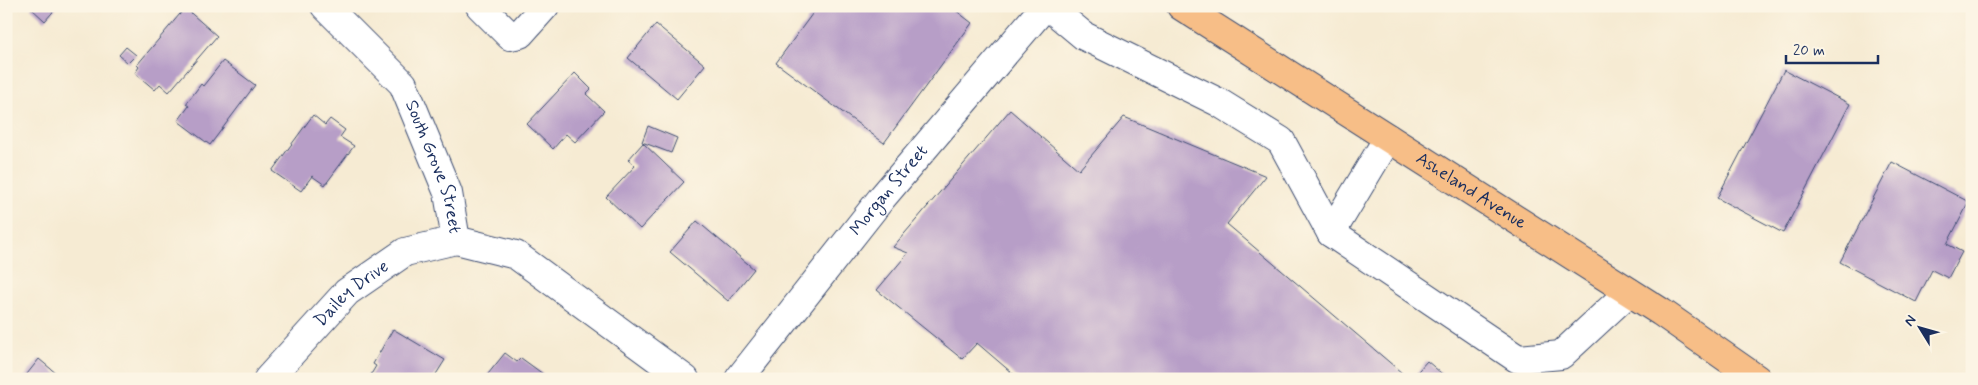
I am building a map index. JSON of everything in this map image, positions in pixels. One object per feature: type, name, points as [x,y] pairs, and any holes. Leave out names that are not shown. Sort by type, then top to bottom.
[{"type":"main road","name":"Asheland Avenue","points":[[1181,6],[1629,292],[1757,379]]},
{"type":"street","name":"South Grove Street","points":[[325,6],[403,84],[448,193],[456,240],[516,255],[685,379]]},
{"type":"street","points":[[480,6],[510,36],[520,34],[544,6]]},
{"type":"street","points":[[1046,6],[1084,36],[1218,102],[1281,142],[1331,233],[1518,359],[1561,355],[1629,292]]},
{"type":"street","name":"Morgan Street","points":[[739,379],[881,199],[1046,6]]},
{"type":"street","points":[[1331,233],[1388,138]]},
{"type":"street","name":"Dailey Drive","points":[[268,379],[347,292],[405,252],[456,240]]},
{"type":"building","points":[[32,6],[58,6],[45,21],[31,8]]},
{"type":"building","points":[[818,6],[950,6],[972,23],[884,143],[776,63]]},
{"type":"building","points":[[185,8],[217,36],[169,92],[160,84],[155,90],[135,73],[139,67],[137,65]]},
{"type":"building","points":[[656,24],[705,65],[677,99],[628,58]]},
{"type":"building","points":[[126,47],[136,55],[128,63],[119,55]]},
{"type":"building","points":[[223,61],[255,85],[210,145],[178,121],[189,106],[186,104],[201,84],[203,86]]},
{"type":"building","points":[[1784,70],[1850,104],[1783,233],[1717,198]]},
{"type":"building","points":[[575,73],[591,89],[586,94],[604,111],[575,142],[566,134],[553,149],[527,124]]},
{"type":"building","points":[[1010,110],[1079,170],[1124,117],[1266,176],[1227,224],[1409,379],[1019,379],[977,343],[962,359],[877,290],[908,253],[893,247]]},
{"type":"building","points":[[313,115],[325,125],[330,119],[345,130],[340,137],[354,146],[325,185],[312,176],[301,191],[272,171]]},
{"type":"building","points":[[648,126],[677,138],[671,153],[642,142]]},
{"type":"building","points":[[643,143],[684,182],[640,229],[606,197],[635,166],[628,160]]},
{"type":"building","points":[[1892,162],[1969,202],[1947,244],[1962,252],[1948,278],[1932,270],[1916,302],[1840,262]]},
{"type":"building","points":[[697,221],[754,269],[728,301],[670,252]]},
{"type":"building","points":[[393,329],[445,360],[433,379],[375,379],[370,376],[376,366],[373,364]]},
{"type":"building","points":[[505,353],[517,362],[521,358],[543,374],[539,379],[484,379]]},
{"type":"building","points":[[39,359],[63,379],[23,379]]},
{"type":"building","points":[[1427,361],[1448,379],[1411,379]]}]
